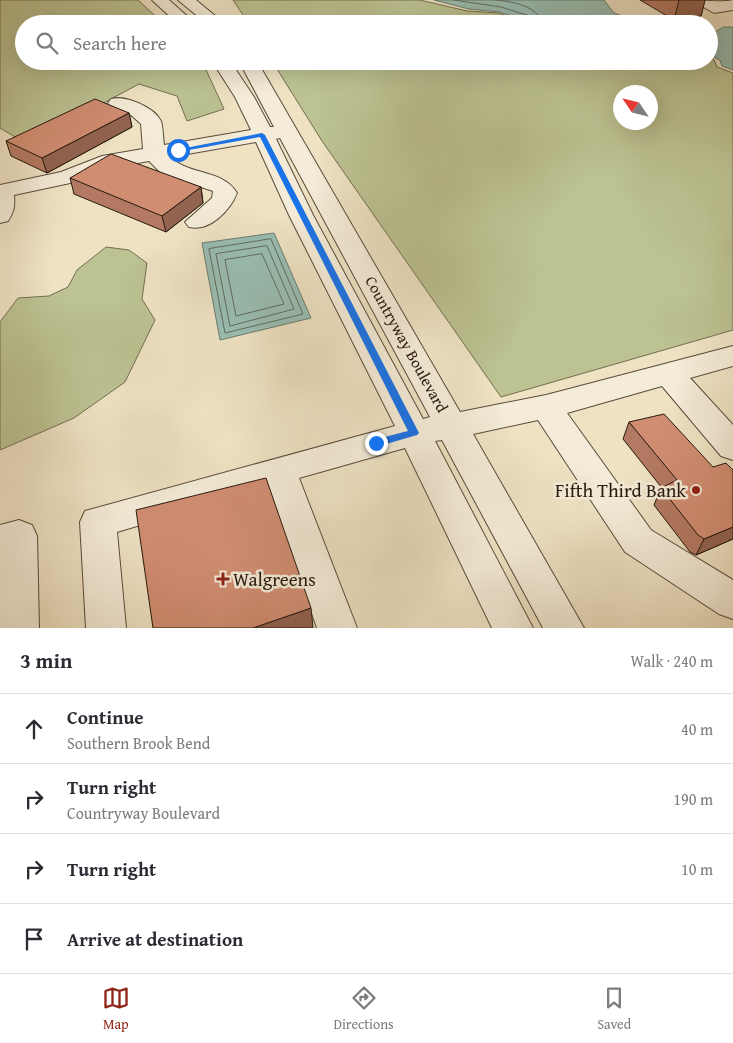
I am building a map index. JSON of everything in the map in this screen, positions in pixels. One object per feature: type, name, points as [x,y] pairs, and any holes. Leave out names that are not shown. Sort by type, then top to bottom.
[{"type":"street","points":[[160,0],[178,15]]},
{"type":"street","points":[[186,0],[205,15]]},
{"type":"street","points":[[699,0],[714,8],[733,5]]},
{"type":"street","name":"Countryway Boulevard","points":[[228,70],[273,133],[452,425],[564,628]]},
{"type":"street","name":"Countryway Boulevard","points":[[251,70],[273,133],[414,433],[513,628]]},
{"type":"street","points":[[118,104],[138,112],[151,122],[154,153],[170,169],[222,186],[226,193],[222,202],[197,222]]},
{"type":"street","points":[[0,216],[3,208],[1,188],[67,178],[110,162],[154,153],[273,133]]},
{"type":"street","points":[[106,628],[98,522],[414,433],[546,408],[733,356]]},
{"type":"street","points":[[668,374],[733,447]]},
{"type":"street","points":[[546,408],[638,541],[733,601]]},
{"type":"street","points":[[279,470],[337,628]]},
{"type":"street","points":[[0,541],[19,536],[19,628]]},
{"type":"green space","points":[[0,0],[138,0],[154,15],[15,15],[15,70],[206,70],[224,109],[187,121],[177,96],[139,84],[27,144],[0,128]]},
{"type":"green space","points":[[233,0],[420,0],[467,11],[504,15],[243,15]]},
{"type":"green space","points":[[718,67],[733,73],[733,330],[501,397],[322,141],[278,70],[718,70]]},
{"type":"green space","points":[[106,247],[129,250],[147,263],[142,299],[155,320],[125,382],[74,418],[0,450],[0,322],[18,298],[49,296],[68,287],[77,270]]},
{"type":"water","points":[[434,0],[604,0],[614,13],[620,15],[509,15],[469,9]]},
{"type":"water","points":[[723,27],[733,27],[733,70],[722,66],[718,59],[718,30]]},
{"type":"water","points":[[274,233],[311,318],[220,340],[202,243]]},
{"type":"building","points":[[95,99],[129,113],[42,158],[6,141]]},
{"type":"building","points":[[111,154],[201,187],[162,216],[70,178]]},
{"type":"building","name":"Fifth Third Bank","points":[[664,414],[713,467],[726,463],[733,470],[733,527],[704,539],[698,535],[661,488],[677,480],[629,422]]},
{"type":"building","name":"Walgreens","points":[[266,478],[311,608],[253,628],[153,628],[136,510]]},
{"type":"place","name":"Fifth Third Bank","points":[[696,490]]},
{"type":"place","name":"Walgreens","points":[[223,579]]},
{"type":"route","points":[[178,150],[262,135],[300,214],[338,281],[414,433],[376,443]]}]
